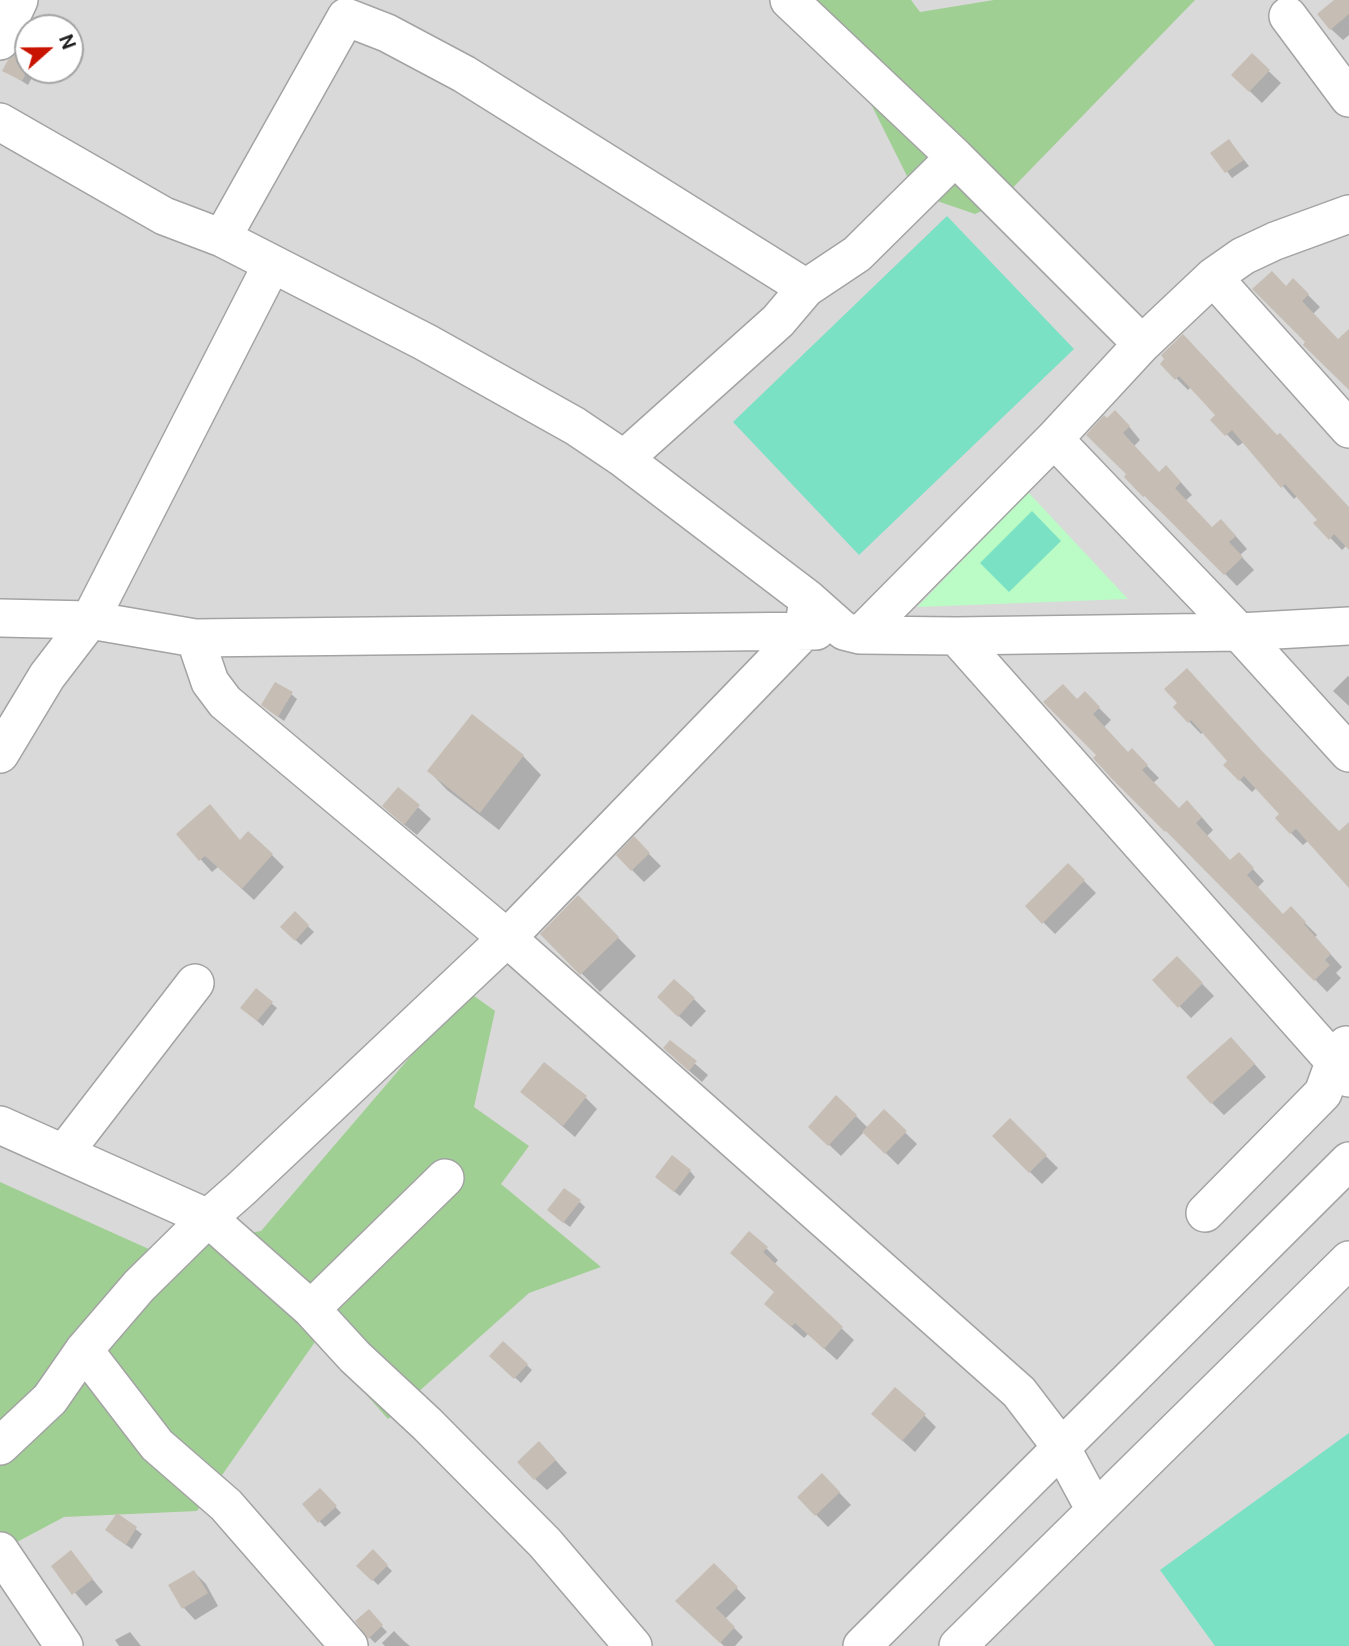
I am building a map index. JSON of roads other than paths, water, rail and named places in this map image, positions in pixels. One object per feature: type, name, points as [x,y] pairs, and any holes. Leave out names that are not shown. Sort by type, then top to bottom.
[{"type":"street","points":[[0,41],[19,0]]},
{"type":"street","points":[[789,0],[955,157],[1142,344]]},
{"type":"street","points":[[222,238],[350,9],[387,33],[464,74],[806,288]]},
{"type":"street","points":[[1288,16],[1349,98]]},
{"type":"street","points":[[0,122],[164,216],[222,238],[512,389],[575,426],[624,459],[806,615],[852,633],[956,636],[1239,632],[1349,626]]},
{"type":"street","points":[[624,459],[778,321],[806,288],[857,254],[955,157]]},
{"type":"street","points":[[852,633],[1054,439],[1142,344],[1213,277],[1243,256],[1275,241],[1349,214]]},
{"type":"street","points":[[0,754],[47,676],[90,620],[272,264]]},
{"type":"street","points":[[1213,277],[1349,429]]},
{"type":"street","points":[[1054,439],[1239,632],[1349,753]]},
{"type":"street","points":[[0,618],[90,620],[195,638],[806,615]]},
{"type":"street","points":[[0,1446],[50,1399],[84,1350],[139,1286],[506,938],[806,615]]},
{"type":"street","points":[[956,636],[1344,1060],[1323,1093],[1205,1213]]},
{"type":"street","points":[[195,638],[210,682],[225,702],[506,938],[1019,1392],[1061,1447],[1096,1510]]},
{"type":"street","points":[[64,1153],[195,983]]},
{"type":"street","points":[[0,1125],[208,1218],[310,1309],[355,1357],[427,1424],[545,1542],[633,1646]]},
{"type":"street","points":[[863,1646],[1349,1161]]},
{"type":"street","points":[[310,1309],[445,1178]]},
{"type":"street","points":[[958,1646],[1349,1260]]},
{"type":"street","points":[[84,1350],[158,1445],[226,1505],[349,1646]]},
{"type":"street","points":[[0,1551],[64,1646]]}]
